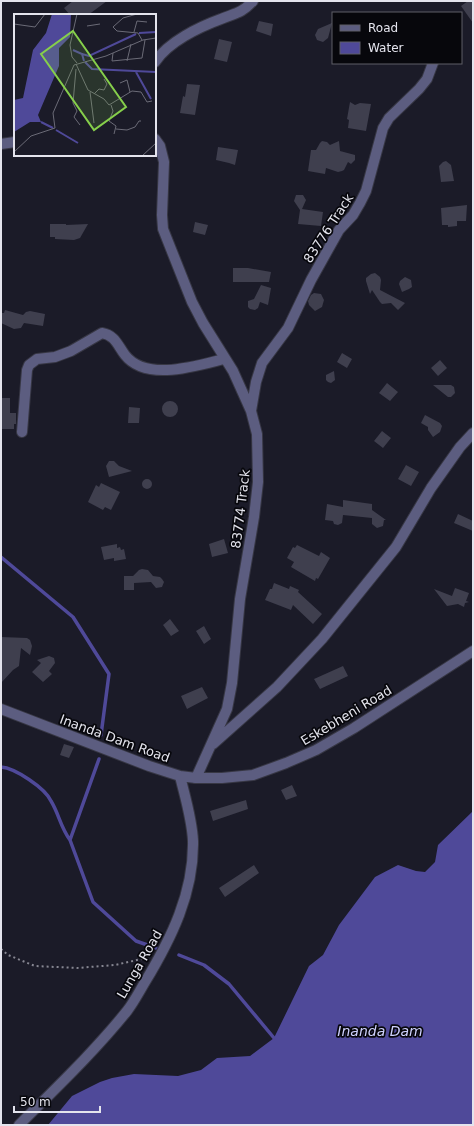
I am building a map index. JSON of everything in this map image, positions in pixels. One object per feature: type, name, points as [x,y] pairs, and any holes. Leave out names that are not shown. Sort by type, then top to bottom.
[{"type":"street","points":[[156,61],[167,49],[189,33],[222,18],[242,11],[253,1]]},
{"type":"street","name":"83776 Track","points":[[251,411],[256,382],[262,363],[288,328],[311,280],[339,230],[353,215],[366,191],[383,128],[388,118],[423,84],[427,79],[433,64]]},
{"type":"street","name":"83774 Track","points":[[156,140],[160,146],[164,162],[162,229],[192,302],[233,372],[251,411],[257,434],[258,482],[254,517],[240,599],[232,683],[226,709],[196,778]]},
{"type":"street","points":[[1,144],[14,142]]},
{"type":"street","points":[[22,432],[28,370],[30,365],[37,359],[55,357],[71,351],[102,333],[112,336],[130,361],[140,367],[151,370],[192,367],[224,359]]},
{"type":"street","points":[[210,747],[277,687],[322,639],[396,547],[432,488],[460,447],[473,433]]},
{"type":"street","name":"Eskebheni Road","points":[[222,778],[253,775],[316,750],[354,728],[473,651]]},
{"type":"street","name":"Inanda Dam Road","points":[[1,709],[149,766],[180,776],[196,778],[222,778]]},
{"type":"street","name":"Lunga Road","points":[[19,1125],[76,1069],[128,1010],[170,939],[183,904],[190,878],[192,840],[180,776]]},
{"type":"path","points":[[1,949],[8,955],[35,966],[77,968],[116,965],[161,955]]},
{"type":"water","name":"Inanda Dam","points":[[473,811],[473,1125],[48,1125],[72,1096],[100,1082],[134,1074],[178,1076],[201,1070],[217,1058],[250,1056],[274,1038],[309,966],[323,955],[339,925],[375,877],[398,865],[416,871],[425,872],[435,862],[438,845]]},
{"type":"building","points":[[73,1],[107,1],[89,14],[69,14],[64,8]]},
{"type":"building","points":[[468,1],[473,1],[473,23],[461,6]]},
{"type":"building","points":[[259,21],[273,24],[271,36],[256,31]]},
{"type":"building","points":[[332,23],[328,38],[323,42],[317,40],[315,35],[318,29]]},
{"type":"building","points":[[219,39],[232,42],[227,62],[214,59]]},
{"type":"building","points":[[187,84],[200,85],[195,115],[180,113]]},
{"type":"building","points":[[350,102],[355,105],[360,103],[371,104],[366,131],[348,128],[349,120],[347,119]]},
{"type":"building","points":[[322,141],[327,142],[330,145],[339,141],[340,151],[355,155],[355,160],[351,164],[348,162],[344,170],[338,172],[326,168],[325,174],[308,171],[311,150],[316,150]]},
{"type":"building","points":[[218,147],[238,150],[235,165],[216,160]]},
{"type":"building","points":[[446,161],[451,165],[454,181],[441,182],[439,166]]},
{"type":"building","points":[[296,195],[303,195],[306,200],[302,209],[323,212],[321,226],[298,224],[300,210],[294,201]]},
{"type":"building","points":[[467,205],[466,221],[457,221],[457,226],[448,227],[448,225],[442,225],[441,208]]},
{"type":"building","points":[[195,222],[208,225],[205,235],[193,232]]},
{"type":"building","points":[[50,224],[88,224],[80,238],[74,240],[55,239],[55,237],[50,237]]},
{"type":"building","points":[[233,268],[248,268],[271,272],[269,282],[233,282]]},
{"type":"building","points":[[375,273],[381,280],[380,290],[405,303],[398,310],[391,303],[382,304],[372,290],[370,294],[366,278]]},
{"type":"building","points":[[405,277],[411,280],[412,287],[402,292],[399,284]]},
{"type":"building","points":[[261,285],[271,288],[268,305],[260,302],[258,308],[255,310],[250,309],[248,307],[248,301],[254,299]]},
{"type":"building","points":[[314,293],[321,294],[324,300],[322,307],[315,311],[309,305],[308,301]]},
{"type":"building","points":[[5,310],[23,315],[30,311],[45,314],[43,326],[24,323],[21,328],[14,329],[1,323],[1,313],[4,313]]},
{"type":"building","points":[[342,353],[352,359],[347,368],[337,362]]},
{"type":"building","points":[[440,360],[447,368],[438,376],[431,368]]},
{"type":"building","points":[[334,371],[335,380],[331,383],[328,382],[326,380],[326,375]]},
{"type":"building","points":[[387,383],[398,392],[390,401],[379,393]]},
{"type":"building","points":[[433,385],[451,385],[454,387],[455,393],[451,397],[448,397]]},
{"type":"building","points":[[1,398],[10,398],[10,413],[16,413],[16,424],[14,424],[14,429],[1,429]]},
{"type":"building","points":[[170,401],[176,403],[178,409],[176,415],[170,417],[164,415],[162,409],[164,403]]},
{"type":"building","points":[[129,407],[140,408],[139,423],[128,423]]},
{"type":"building","points":[[425,415],[440,423],[442,426],[440,432],[433,437],[428,430],[428,427],[421,423]]},
{"type":"building","points":[[382,431],[391,438],[383,448],[374,441]]},
{"type":"building","points":[[109,461],[114,461],[119,466],[132,471],[109,477],[106,466]]},
{"type":"building","points":[[406,465],[419,472],[411,486],[398,479]]},
{"type":"building","points":[[145,479],[149,479],[151,480],[151,488],[145,489],[142,486],[142,482]]},
{"type":"building","points":[[101,483],[120,492],[111,510],[105,507],[103,510],[88,502],[96,485],[99,487]]},
{"type":"building","points":[[343,500],[372,504],[372,510],[386,520],[384,520],[383,526],[377,528],[372,524],[372,518],[343,515],[342,523],[338,525],[334,524],[333,521],[325,520],[327,504],[343,507]]},
{"type":"building","points":[[458,514],[473,521],[473,531],[454,523]]},
{"type":"building","points":[[224,539],[228,553],[212,557],[209,544]]},
{"type":"building","points":[[117,544],[117,548],[120,547],[121,550],[124,549],[126,559],[114,561],[114,558],[104,560],[101,547]]},
{"type":"building","points":[[297,545],[319,556],[321,552],[330,558],[318,579],[316,578],[315,581],[291,567],[294,562],[287,558],[293,547],[295,548]]},
{"type":"building","points":[[142,569],[148,570],[153,576],[160,577],[164,582],[162,587],[156,588],[151,582],[134,583],[134,590],[124,590],[124,576],[133,576]]},
{"type":"building","points":[[274,583],[289,589],[290,586],[299,590],[298,592],[322,614],[313,624],[293,605],[291,610],[265,600]]},
{"type":"building","points":[[455,588],[469,593],[466,601],[469,602],[465,603],[464,607],[458,604],[447,606],[434,589],[452,596]]},
{"type":"building","points":[[170,619],[179,631],[171,636],[163,625]]},
{"type":"building","points":[[204,626],[211,639],[204,644],[196,631]]},
{"type":"building","points":[[1,637],[27,638],[30,640],[32,646],[30,655],[21,648],[19,666],[13,670],[1,683]]},
{"type":"building","points":[[49,656],[54,658],[55,663],[49,671],[52,674],[43,682],[32,672],[41,663],[37,660]]},
{"type":"building","points":[[343,666],[348,676],[320,689],[314,679]]},
{"type":"building","points":[[202,687],[208,698],[187,709],[181,696]]},
{"type":"building","points":[[64,744],[74,747],[69,758],[60,755]]},
{"type":"building","points":[[292,785],[297,796],[286,800],[281,790]]},
{"type":"building","points":[[246,800],[248,809],[213,821],[210,811]]},
{"type":"building","points":[[254,865],[259,873],[225,897],[219,888]]},
{"type":"waterway","points":[[1,557],[73,617],[109,674],[101,735]]},
{"type":"waterway","points":[[99,759],[70,840],[93,902],[136,941],[156,948]]},
{"type":"waterway","points":[[1,767],[14,771],[43,790],[54,806],[70,840]]},
{"type":"waterway","points":[[179,955],[204,965],[229,984],[274,1038]]}]
